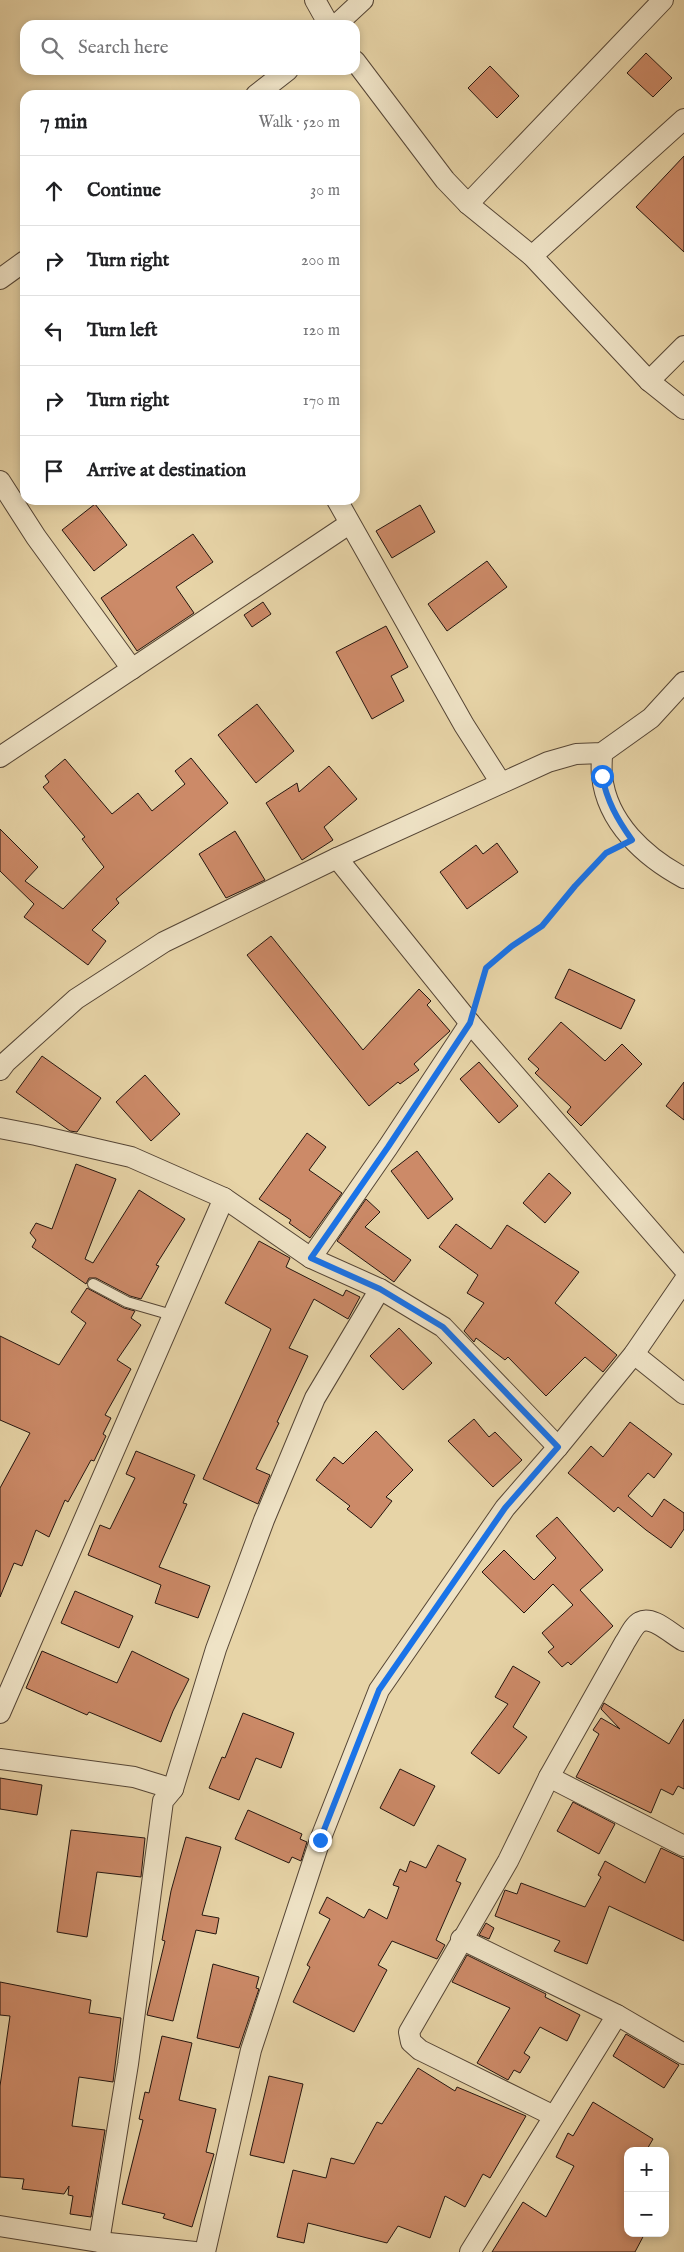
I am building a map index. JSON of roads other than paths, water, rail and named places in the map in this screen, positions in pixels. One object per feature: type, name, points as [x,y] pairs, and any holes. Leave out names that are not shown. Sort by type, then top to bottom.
[{"type":"street","points":[[315,0],[326,20]]},
{"type":"street","points":[[341,20],[363,0]]},
{"type":"street","points":[[468,204],[663,0]]},
{"type":"street","points":[[360,68],[445,180],[468,204],[532,256],[649,381],[684,409]]},
{"type":"street","points":[[262,90],[282,75]]},
{"type":"street","points":[[532,256],[684,118]]},
{"type":"street","points":[[0,279],[20,265]]},
{"type":"street","points":[[649,381],[684,346]]},
{"type":"street","points":[[0,481],[36,537],[132,669]]},
{"type":"street","points":[[340,505],[464,724],[501,783]]},
{"type":"street","points":[[0,756],[349,524]]},
{"type":"street","points":[[0,1070],[6,1062],[76,999],[164,942],[337,858],[548,762],[576,754],[602,753],[651,718],[684,682]]},
{"type":"street","points":[[602,753],[602,776],[606,793],[616,817],[632,840],[663,867],[684,878]]},
{"type":"street","points":[[337,858],[470,1023],[684,1269]]},
{"type":"street","points":[[311,1258],[388,1147],[470,1023]]},
{"type":"street","points":[[0,1128],[131,1156],[224,1198],[311,1258],[380,1289],[443,1327],[558,1447]]},
{"type":"street","points":[[0,1713],[224,1198]]},
{"type":"street","points":[[205,2252],[251,2050],[320,1840],[379,1690],[505,1508],[634,1354],[684,1281]]},
{"type":"street","points":[[99,2242],[128,2064],[163,1801],[173,1789],[216,1649],[264,1520],[315,1398],[380,1289]]},
{"type":"street","points":[[634,1354],[684,1394]]},
{"type":"street","points":[[554,2116],[420,2050],[411,2042],[409,2032],[461,1939],[508,1861],[548,1776],[625,1642],[639,1622],[647,1620],[654,1622],[684,1641]]},
{"type":"street","points":[[0,1759],[134,1777],[173,1789]]},
{"type":"street","points":[[548,1776],[684,1846]]},
{"type":"street","points":[[461,1939],[617,2015],[684,2054]]},
{"type":"street","points":[[470,2252],[617,2015]]},
{"type":"street","points":[[0,2226],[99,2242],[195,2252]]},
{"type":"lane","points":[[93,1284],[127,1302],[172,1315]]}]
